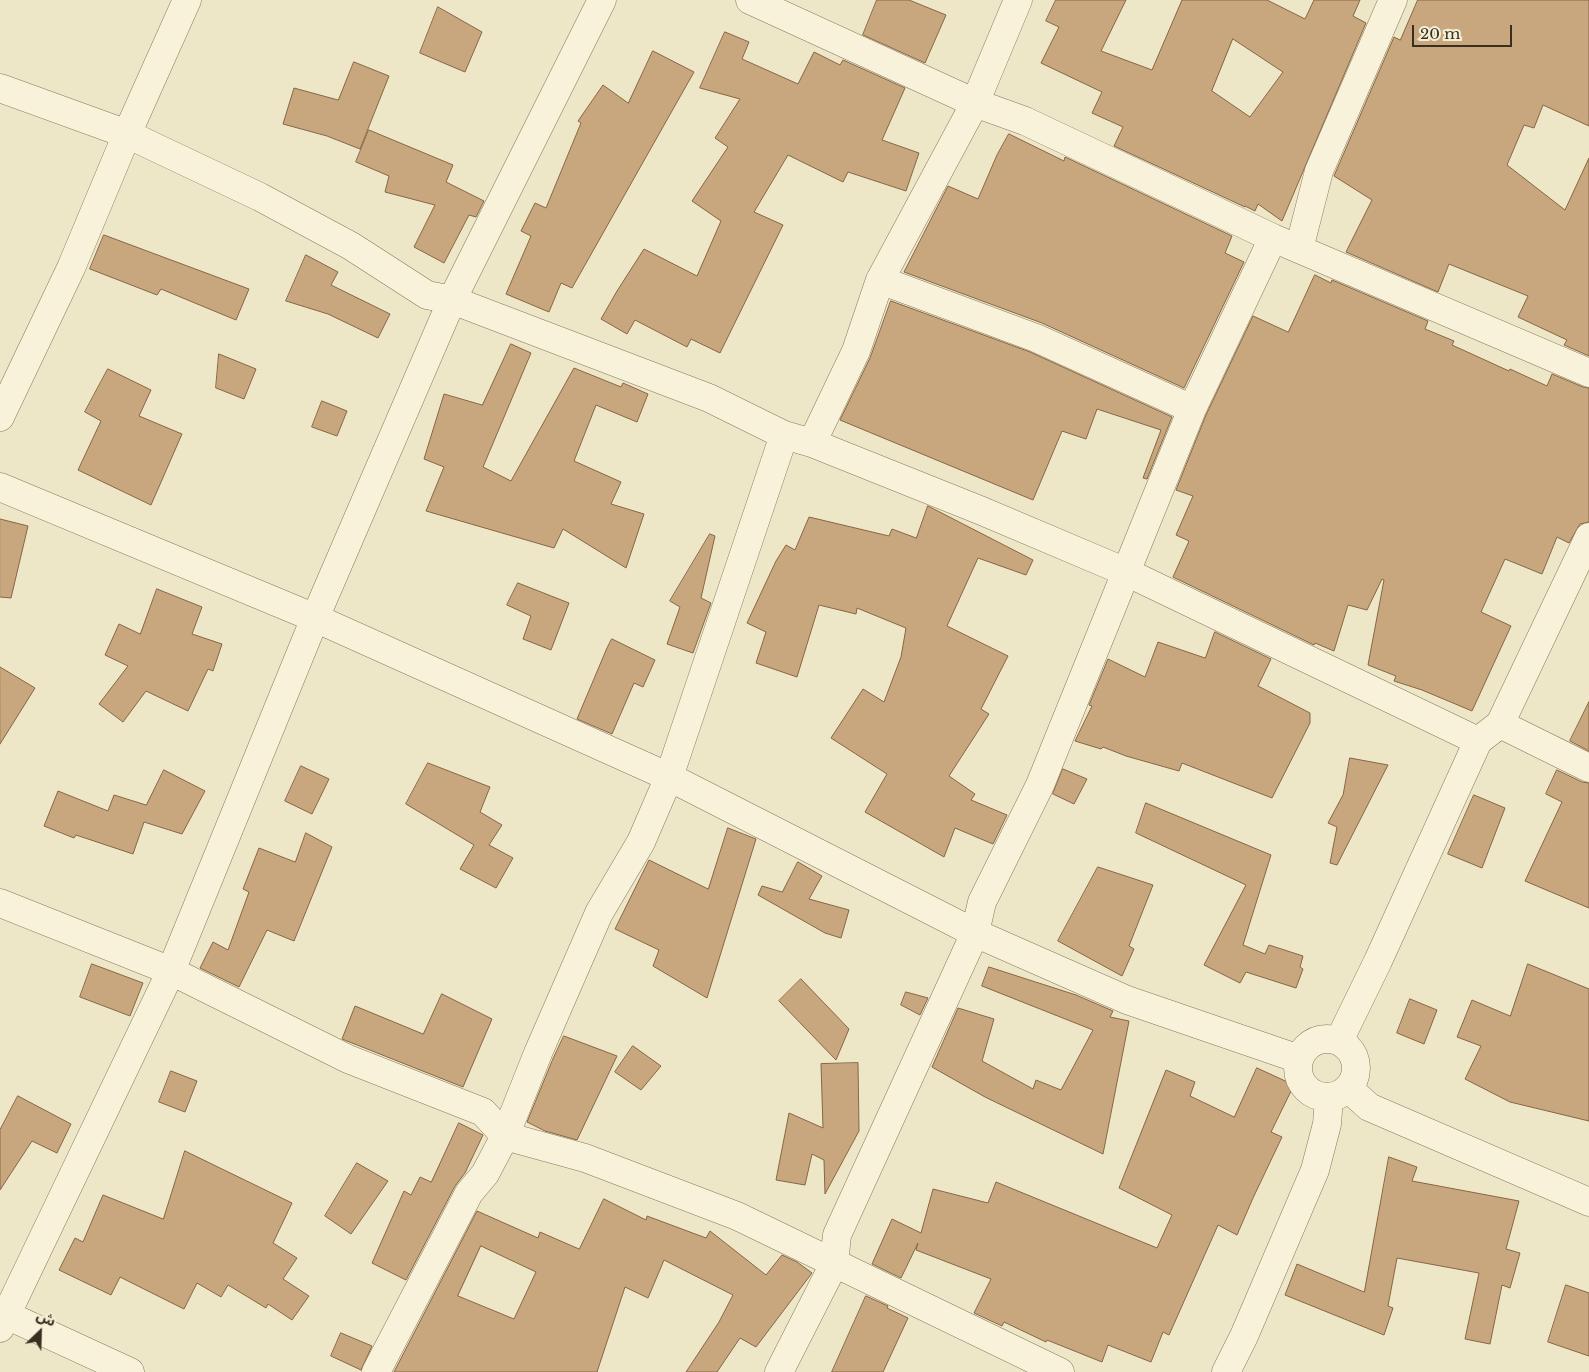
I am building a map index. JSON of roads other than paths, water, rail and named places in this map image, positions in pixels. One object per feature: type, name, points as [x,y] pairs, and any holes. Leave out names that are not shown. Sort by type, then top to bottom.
[{"type":"street","points":[[0,418],[72,268],[127,134],[187,0]]},
{"type":"street","points":[[130,1372],[2,1318],[171,971],[315,618],[452,300],[602,0]]},
{"type":"street","points":[[750,0],[975,103],[1025,121],[1273,238],[1589,373]]},
{"type":"street","points":[[812,443],[856,350],[880,280],[975,103],[1018,0]]},
{"type":"street","points":[[1299,249],[1319,171],[1393,0]]},
{"type":"street","points":[[0,88],[127,134],[260,197],[351,246],[427,295],[452,300],[709,398],[784,435],[812,443],[982,510],[1126,572],[1478,741]]},
{"type":"street","points":[[779,1372],[834,1264],[837,1235],[975,932],[982,902],[1040,785],[1192,409],[1273,238]]},
{"type":"street","points":[[880,280],[1036,338],[1192,409]]},
{"type":"street","points":[[376,1372],[469,1193],[485,1174],[505,1136],[538,1053],[599,913],[641,842],[669,776],[784,435]]},
{"type":"street","points":[[0,487],[315,618],[669,776],[975,932],[1127,1000],[1299,1059]]},
{"type":"street","points":[[1338,1041],[1378,961],[1478,741],[1500,724],[1589,537]]},
{"type":"street","points":[[1500,724],[1589,768]]},
{"type":"street","points":[[0,903],[171,971],[348,1059],[483,1112],[505,1136],[585,1158],[737,1216],[1060,1372]]},
{"type":"street","points":[[1226,1372],[1244,1336],[1315,1170],[1327,1124],[1339,1093],[1355,1076],[1356,1067],[1351,1052],[1338,1041],[1319,1040],[1311,1044],[1299,1059],[1299,1078],[1311,1093],[1319,1097],[1339,1093],[1589,1202]]}]
